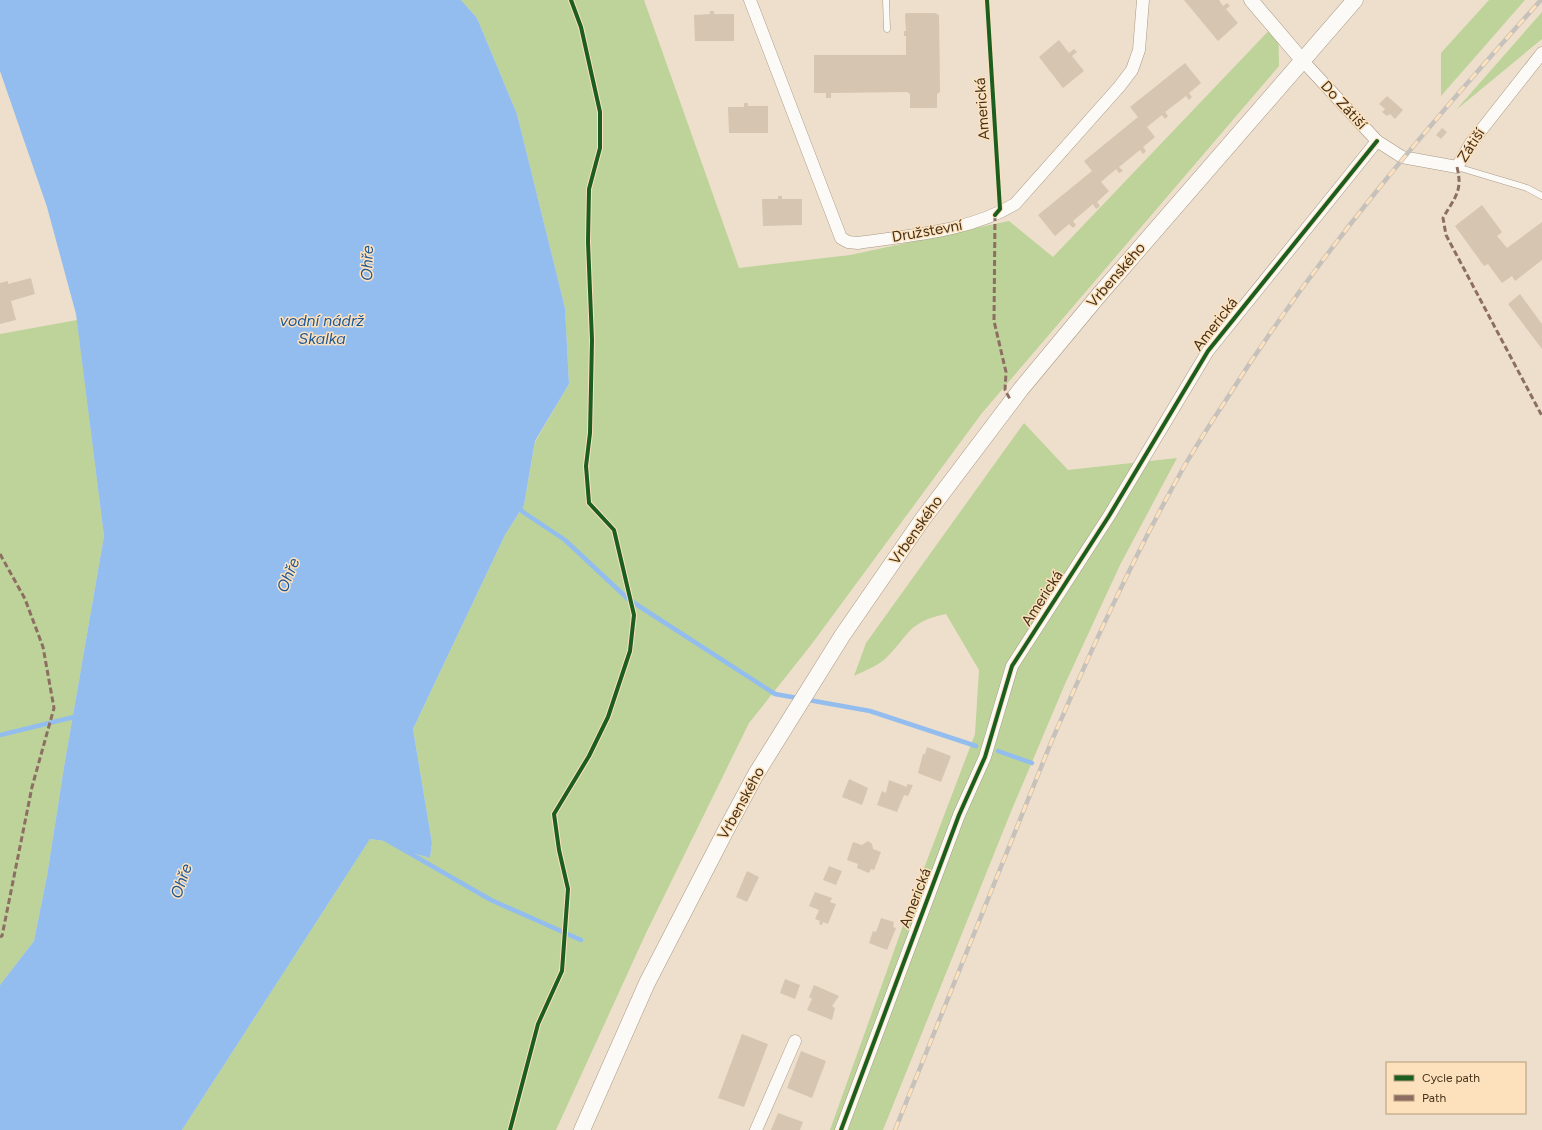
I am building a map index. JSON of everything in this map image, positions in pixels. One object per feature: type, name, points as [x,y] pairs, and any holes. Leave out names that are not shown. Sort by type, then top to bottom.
[{"type":"main road","name":"Vrbenského","points":[[582,1130],[647,983],[726,830],[756,774],[842,636],[922,520],[1021,389],[1355,0]]},
{"type":"street","name":"Družstevní","points":[[750,0],[841,238],[848,242],[858,242],[966,225],[995,216],[1015,204],[1119,87],[1132,70],[1139,50],[1143,0]]},
{"type":"street","points":[[1251,0],[1302,60]]},
{"type":"street","name":"Zátiší","points":[[1457,167],[1475,138],[1542,53]]},
{"type":"street","name":"Do Zátiší","points":[[1302,60],[1377,141],[1402,157],[1457,167]]},
{"type":"street","name":"Americká","points":[[841,1130],[959,815],[985,757],[1012,666],[1109,516],[1208,351],[1377,141]]},
{"type":"street","points":[[756,1130],[795,1041]]},
{"type":"lane","points":[[886,0],[887,29]]},
{"type":"lane","name":"Zátiší","points":[[1457,167],[1527,188],[1542,196]]},
{"type":"green space","points":[[461,0],[644,0],[739,268],[850,255],[1009,221],[1053,257],[1278,21],[1279,66],[982,413],[811,645],[749,723],[647,931],[556,1130],[182,1130],[370,839],[392,842],[405,851],[430,858],[432,843],[413,729],[505,535],[524,505],[535,442],[569,384],[565,308],[517,114],[477,18]]},
{"type":"green space","points":[[1489,0],[1525,0],[1441,96],[1441,53]]},
{"type":"green space","points":[[1542,12],[1542,39],[1456,110]]},
{"type":"green space","points":[[77,320],[104,536],[64,767],[47,876],[34,941],[0,985],[0,334]]},
{"type":"green space","points":[[1024,423],[1068,470],[1177,458],[1120,565],[1065,684],[1010,814],[883,1130],[830,1130],[915,892],[975,734],[979,670],[946,614],[933,617],[916,625],[882,662],[854,676],[866,643]]},
{"type":"water","name":"vodní nádrž Skalka","points":[[0,0],[461,0],[477,18],[517,114],[565,308],[569,384],[535,441],[524,505],[505,535],[413,729],[432,843],[430,858],[405,851],[392,842],[370,839],[182,1130],[0,1130],[0,985],[34,941],[47,876],[64,767],[104,536],[76,314],[47,207],[0,71]]},
{"type":"building","points":[[1184,0],[1219,0],[1223,6],[1227,3],[1230,6],[1226,9],[1238,23],[1218,41]]},
{"type":"building","points":[[710,11],[714,11],[714,14],[734,14],[734,41],[695,41],[694,15],[710,14]]},
{"type":"building","points":[[906,13],[935,13],[939,15],[940,92],[937,94],[937,108],[910,108],[910,94],[907,92],[831,93],[831,98],[826,98],[826,93],[814,93],[814,55],[906,55],[906,36],[904,36],[904,31],[906,31]]},
{"type":"building","points":[[1059,40],[1069,53],[1074,49],[1077,52],[1072,56],[1084,71],[1063,88],[1039,57]]},
{"type":"building","points":[[1185,63],[1201,83],[1189,93],[1192,97],[1189,100],[1186,96],[1165,112],[1168,116],[1165,119],[1162,115],[1147,127],[1155,137],[1143,147],[1146,151],[1143,154],[1140,150],[1119,167],[1123,171],[1119,173],[1116,169],[1101,182],[1109,191],[1097,202],[1100,206],[1096,209],[1093,204],[1073,221],[1076,225],[1073,228],[1069,224],[1055,236],[1038,215],[1092,171],[1084,161],[1138,117],[1130,107]]},
{"type":"building","points":[[1387,96],[1403,110],[1395,119],[1390,114],[1387,116],[1382,112],[1385,109],[1379,104]]},
{"type":"building","points":[[744,103],[748,103],[748,106],[768,106],[768,133],[729,133],[728,107],[744,107]]},
{"type":"building","points":[[1442,128],[1447,132],[1441,139],[1436,135]]},
{"type":"building","points":[[778,196],[782,196],[782,199],[802,199],[802,225],[763,226],[762,199],[778,199]]},
{"type":"building","points":[[1482,205],[1502,232],[1497,236],[1507,248],[1542,222],[1542,260],[1515,281],[1512,276],[1502,283],[1488,264],[1484,266],[1455,226]]},
{"type":"building","points":[[31,278],[35,294],[11,301],[16,320],[0,324],[0,283],[8,281],[8,284]]},
{"type":"building","points":[[1520,294],[1542,324],[1542,349],[1508,304]]},
{"type":"building","points":[[927,747],[951,756],[941,782],[918,773],[923,754],[925,754]]},
{"type":"building","points":[[849,779],[868,788],[862,805],[842,797]]},
{"type":"building","points":[[889,780],[907,787],[907,784],[913,785],[908,796],[904,795],[897,812],[877,805],[882,791],[886,793]]},
{"type":"building","points":[[868,841],[872,844],[873,849],[881,852],[874,870],[871,869],[869,873],[857,868],[858,864],[847,860],[853,842],[862,845]]},
{"type":"building","points":[[829,866],[842,871],[836,885],[823,880]]},
{"type":"building","points":[[747,871],[759,877],[747,902],[736,897]]},
{"type":"building","points":[[815,892],[832,898],[830,902],[836,904],[828,924],[823,922],[822,925],[819,924],[820,921],[815,919],[819,910],[809,906]]},
{"type":"building","points":[[881,918],[894,922],[893,927],[896,928],[887,950],[869,943],[873,931],[876,932]]},
{"type":"building","points":[[785,979],[800,985],[795,999],[780,993]]},
{"type":"building","points":[[814,985],[839,996],[832,1006],[835,1008],[832,1020],[807,1010],[812,999],[809,997]]},
{"type":"building","points":[[742,1034],[768,1044],[744,1107],[718,1098]]},
{"type":"building","points":[[801,1051],[826,1061],[812,1098],[787,1088]]},
{"type":"building","points":[[778,1113],[803,1122],[800,1130],[771,1130]]},
{"type":"waterway","points":[[517,505],[523,512],[565,540],[628,599],[775,694],[870,711],[976,746]]},
{"type":"waterway","points":[[0,735],[78,716]]},
{"type":"waterway","points":[[998,751],[1032,763]]},
{"type":"waterway","points":[[385,839],[491,900],[581,940]]},
{"type":"railway","points":[[895,1130],[1065,709],[1097,638],[1148,533],[1185,465],[1261,346],[1336,243],[1415,144],[1541,0]]},
{"type":"marked path","points":[[1457,167],[1459,175],[1457,194],[1443,218],[1446,235],[1542,416]]},
{"type":"marked path","points":[[995,215],[994,321],[1006,372],[1005,390],[1011,401]]},
{"type":"marked path","points":[[0,554],[25,599],[43,647],[54,708],[32,787],[2,936],[0,937]]},
{"type":"cycle path","points":[[510,1130],[538,1024],[562,971],[568,889],[559,850],[554,814],[589,756],[608,717],[630,651],[634,615],[614,530],[589,503],[586,466],[590,433],[592,340],[588,242],[589,189],[600,148],[600,112],[581,27],[571,0]]},
{"type":"cycle path","points":[[987,0],[1000,209],[995,215]]},
{"type":"cycle path","points":[[841,1130],[959,815],[985,757],[1012,666],[1109,516],[1208,351],[1377,141]]},
{"type":"water label","name":"Ohře","points":[[367,263]]},
{"type":"water label","name":"Ohře","points":[[288,575]]},
{"type":"water label","name":"Ohře","points":[[181,881]]}]
